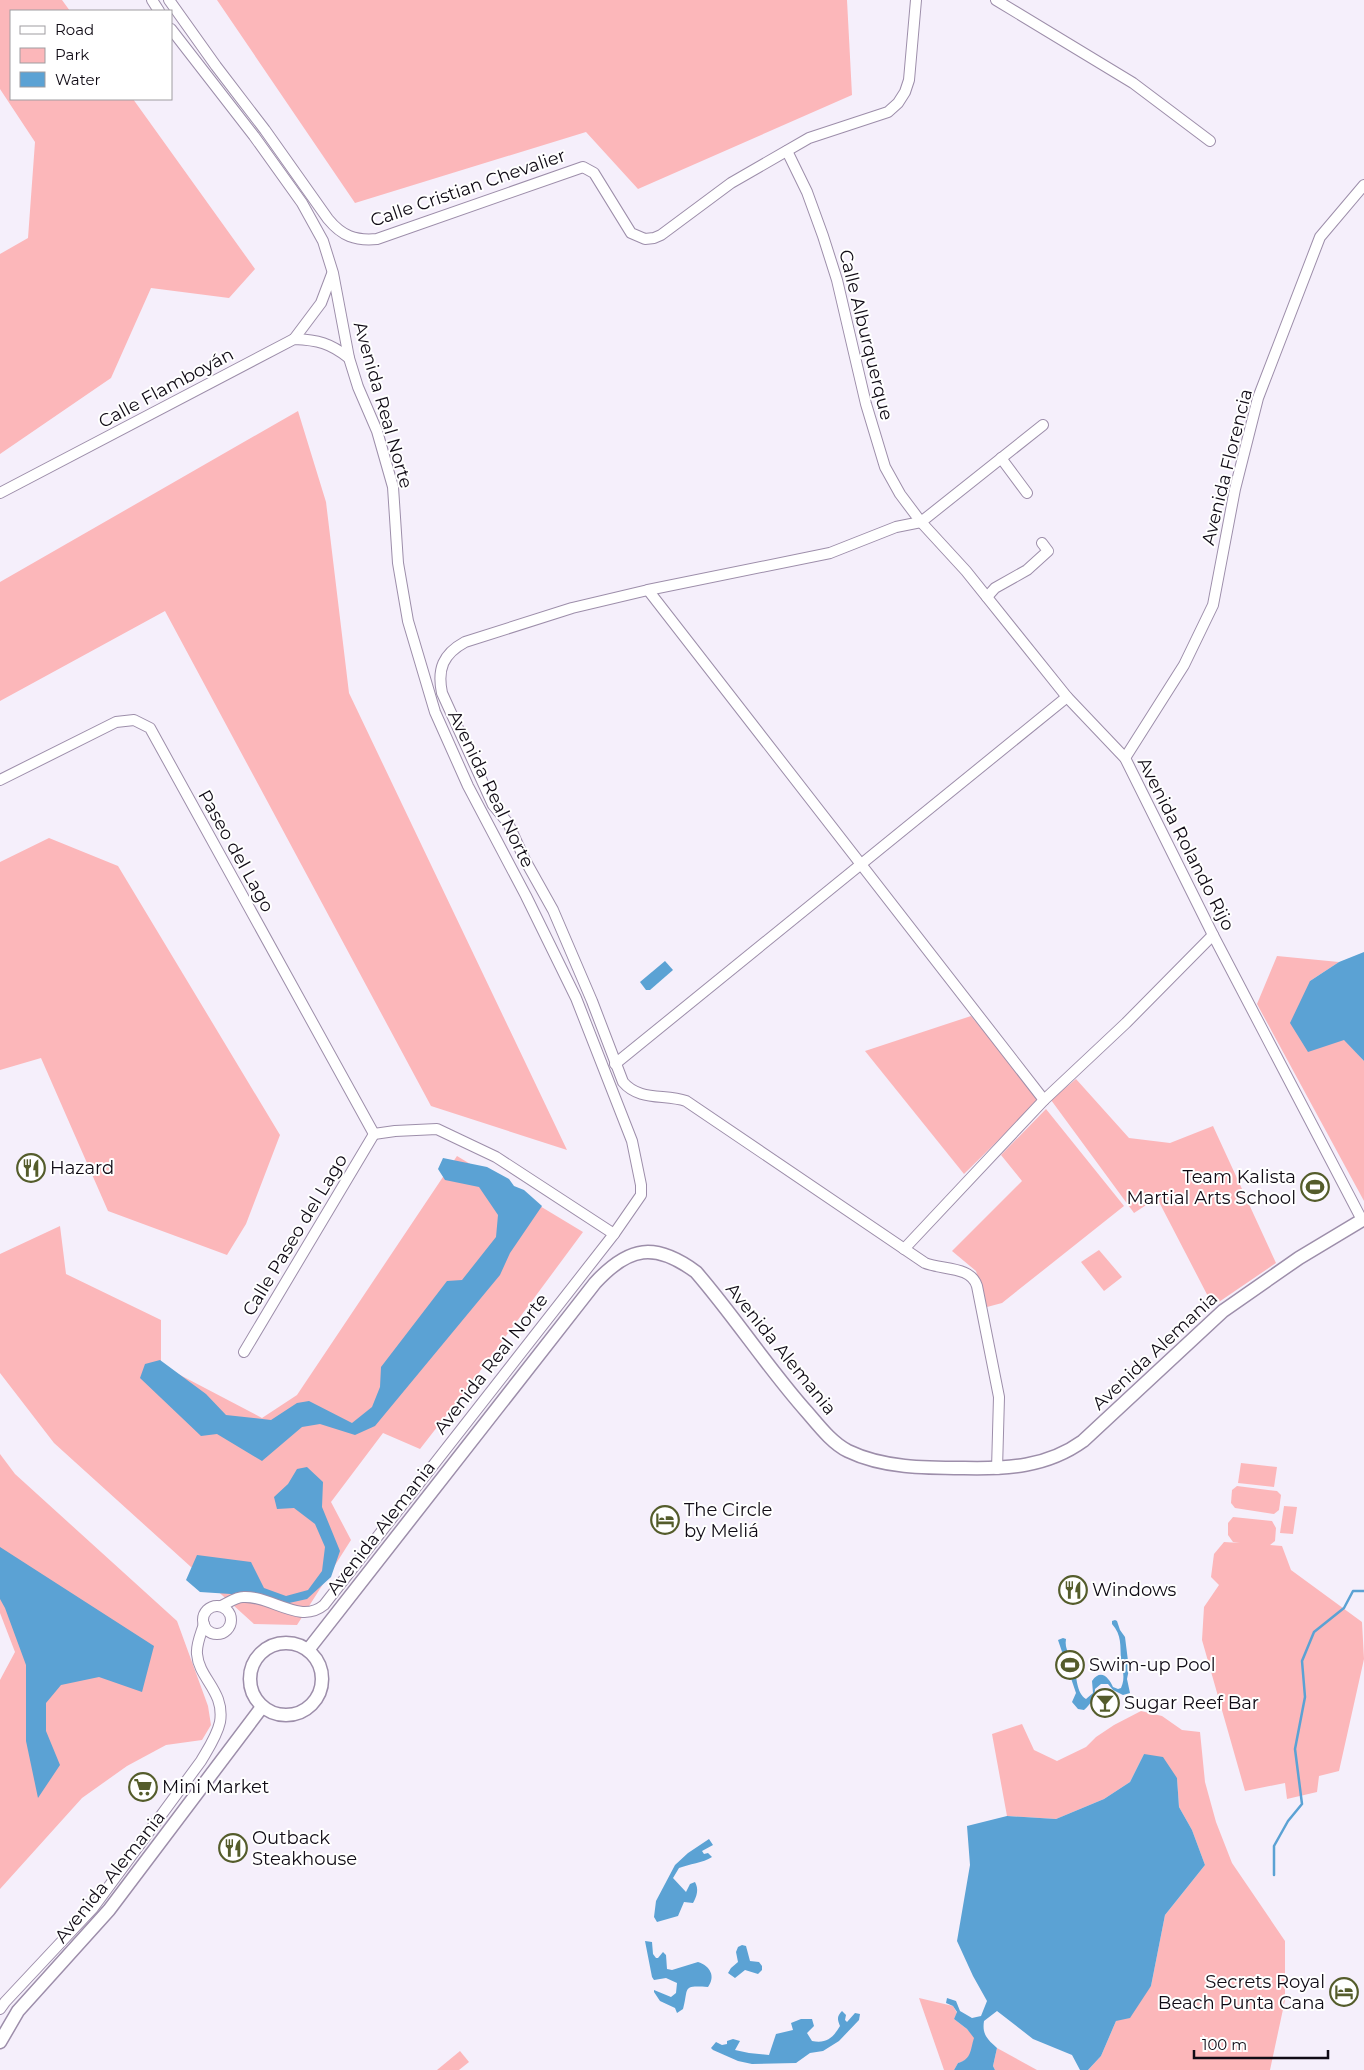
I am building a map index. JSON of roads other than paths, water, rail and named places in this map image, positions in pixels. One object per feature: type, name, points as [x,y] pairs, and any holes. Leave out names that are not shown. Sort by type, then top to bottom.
[{"type":"street","name":"Calle Cristian Chevalier","points":[[169,0],[328,219],[337,230],[349,237],[363,240],[377,239],[583,167],[594,174],[631,233],[646,239],[661,235],[731,183],[809,138],[876,117],[888,112],[898,103],[905,92],[909,80],[916,0]]},
{"type":"street","points":[[996,0],[1133,83],[1210,141]]},
{"type":"street","name":"Avenida Real Norte","points":[[172,30],[254,136],[302,203],[323,241],[333,273],[349,358],[358,387],[377,431],[393,486],[398,563],[408,621],[435,712],[468,786],[526,896],[576,998],[632,1141],[641,1185],[641,1195],[614,1234],[324,1605],[319,1609],[306,1612],[244,1597],[221,1606]]},
{"type":"street","name":"Calle Alburquerque","points":[[787,151],[807,192],[824,236],[837,280],[866,404],[885,467],[900,494],[921,522]]},
{"type":"street","name":"Avenida Florencia","points":[[1125,758],[1184,664],[1213,605],[1235,489],[1258,398],[1320,237],[1364,185]]},
{"type":"street","points":[[294,339],[321,303],[333,273]]},
{"type":"street","points":[[294,339],[313,340],[334,346],[349,358]]},
{"type":"street","name":"Calle Flamboyán","points":[[0,493],[294,339]]},
{"type":"street","points":[[997,1469],[999,1397],[976,1281],[964,1272],[925,1263],[686,1102],[674,1097],[638,1094],[629,1089],[623,1082],[615,1064],[592,1001],[554,910],[524,860],[508,823],[493,805],[442,693],[440,681],[441,669],[446,657],[455,648],[466,642],[572,608],[648,590],[830,553],[896,527],[921,522],[1043,425]]},
{"type":"street","points":[[1001,458],[1027,493]]},
{"type":"street","name":"Avenida Rolando Rijo","points":[[921,522],[966,571],[1067,697],[1125,758],[1213,935],[1363,1219]]},
{"type":"street","points":[[987,598],[995,588],[1027,570],[1048,551],[1042,543]]},
{"type":"street","points":[[648,590],[1044,1100]]},
{"type":"street","points":[[615,1064],[1067,697]]},
{"type":"street","name":"Paseo del Lago","points":[[0,780],[116,722],[134,720],[150,728],[374,1134]]},
{"type":"street","points":[[904,1249],[1044,1100],[1126,1023],[1213,935]]},
{"type":"street","points":[[374,1134],[437,1129],[496,1157],[614,1234]]},
{"type":"street","name":"Calle Paseo del Lago","points":[[244,1352],[374,1134]]},
{"type":"street","name":"Avenida Alemania","points":[[308,1650],[595,1282],[608,1269],[627,1256],[660,1252],[680,1261],[696,1272],[788,1391],[820,1427],[846,1450],[862,1457],[907,1466],[997,1469],[1055,1458],[1070,1450],[1083,1441],[1223,1310],[1298,1258],[1363,1219]]},
{"type":"street","points":[[199,1641],[212,1633],[223,1633],[228,1630],[232,1620],[230,1613],[233,1600]]},
{"type":"street","points":[[0,2010],[5,2002],[93,1908],[202,1761],[220,1724],[220,1711],[218,1698],[198,1661],[197,1648],[204,1624],[203,1619],[207,1610],[221,1606],[230,1613]]},
{"type":"street","points":[[204,1624],[212,1633]]},
{"type":"street","points":[[280,1642],[300,1645],[308,1650],[315,1657],[322,1676],[318,1696],[311,1705],[303,1712],[287,1715],[272,1712],[262,1707],[251,1690],[251,1669],[263,1650],[280,1642]]},
{"type":"street","name":"Avenida Alemania","points":[[0,2042],[18,2012],[109,1910],[262,1707]]},
{"type":"water","points":[[1364,952],[1364,1061],[1344,1040],[1308,1052],[1290,1023],[1310,981],[1339,962]]},
{"type":"water","points":[[665,961],[673,970],[650,990],[646,990],[640,982]]},
{"type":"water","points":[[443,1158],[487,1167],[509,1179],[514,1186],[524,1190],[542,1206],[510,1253],[500,1275],[375,1426],[355,1435],[320,1424],[302,1427],[262,1461],[217,1434],[201,1436],[140,1378],[145,1364],[160,1360],[206,1394],[226,1415],[271,1420],[297,1403],[309,1401],[352,1423],[372,1407],[380,1387],[381,1367],[447,1281],[462,1280],[496,1237],[498,1215],[479,1187],[445,1180],[438,1169]]},
{"type":"water","points":[[307,1467],[323,1482],[322,1507],[340,1551],[331,1577],[307,1599],[289,1603],[262,1600],[246,1595],[200,1592],[186,1580],[197,1555],[251,1562],[264,1588],[286,1596],[308,1590],[322,1571],[325,1547],[315,1524],[294,1508],[277,1509],[274,1497],[288,1484],[297,1469]]},
{"type":"water","points":[[0,1547],[154,1646],[142,1692],[99,1677],[61,1685],[46,1703],[46,1731],[60,1765],[38,1798],[26,1741],[26,1665],[0,1599]]},
{"type":"water","name":"Swim-up Pool","points":[[1115,1620],[1125,1637],[1129,1669],[1127,1679],[1130,1693],[1123,1695],[1113,1690],[1108,1684],[1101,1684],[1095,1689],[1091,1703],[1084,1710],[1078,1709],[1072,1702],[1076,1693],[1058,1640],[1066,1639],[1066,1646],[1074,1666],[1080,1693],[1086,1699],[1093,1693],[1092,1681],[1099,1675],[1107,1678],[1113,1687],[1121,1688],[1123,1674],[1119,1636],[1112,1624],[1112,1621]]},
{"type":"water","points":[[1144,1754],[1163,1757],[1177,1778],[1179,1807],[1192,1830],[1205,1865],[1165,1915],[1151,1986],[1130,2018],[1116,2021],[1101,2056],[1088,2070],[1080,2070],[1072,2055],[1033,2039],[997,2011],[984,2021],[986,2036],[997,2048],[993,2066],[995,2070],[954,2070],[958,2063],[968,2056],[974,2038],[967,2029],[954,2019],[957,2012],[953,2006],[946,2003],[947,1998],[956,2001],[960,2011],[972,2018],[981,2016],[987,2001],[957,1941],[970,1865],[967,1826],[1007,1816],[1056,1819],[1104,1799],[1130,1782]]},
{"type":"water","points":[[709,1839],[713,1845],[702,1851],[704,1854],[708,1853],[712,1857],[679,1868],[673,1878],[686,1892],[690,1884],[695,1882],[697,1892],[693,1903],[684,1902],[678,1916],[657,1922],[654,1917],[656,1901],[675,1865],[688,1853]]},
{"type":"water","points":[[645,1941],[652,1942],[653,1954],[656,1958],[663,1952],[666,1955],[667,1969],[672,1970],[698,1962],[706,1966],[712,1975],[708,1987],[688,1989],[683,2009],[677,2013],[675,2008],[660,2001],[654,1992],[654,1990],[671,1997],[676,1993],[677,1983],[666,1978],[654,1980]]},
{"type":"water","points":[[746,1946],[750,1961],[759,1962],[762,1970],[758,1974],[745,1970],[735,1978],[728,1973],[738,1962],[736,1952],[738,1947]]},
{"type":"water","points":[[842,2011],[846,2015],[845,2020],[847,2022],[855,2013],[860,2014],[859,2020],[839,2041],[823,2051],[810,2053],[796,2063],[752,2064],[738,2061],[711,2048],[716,2042],[722,2045],[727,2044],[727,2041],[733,2039],[740,2041],[735,2050],[769,2055],[776,2034],[793,2030],[791,2023],[801,2019],[812,2019],[814,2026],[807,2033],[812,2041],[825,2041],[835,2034],[840,2026],[838,2018]]},
{"type":"waterway","points":[[1274,1875],[1274,1846],[1288,1821],[1302,1804],[1295,1749],[1305,1697],[1302,1661],[1314,1632],[1344,1608],[1353,1591],[1364,1591]]},
{"type":"place","name":"Hazard","points":[[31,1168]]},
{"type":"place","name":"Team Kalista Martial Arts School","points":[[1315,1187]]},
{"type":"place","name":"The Circle by Meliá","points":[[665,1520]]},
{"type":"place","name":"Windows","points":[[1073,1590]]},
{"type":"place","name":"Swim-up Pool","points":[[1070,1665]]},
{"type":"place","name":"Sugar Reef Bar","points":[[1105,1703]]},
{"type":"place","name":"Mini Market","points":[[143,1787]]},
{"type":"place","name":"Outback Steakhouse","points":[[233,1848]]},
{"type":"place","name":"Secrets Royal Beach Punta Cana","points":[[1344,1992]]}]
